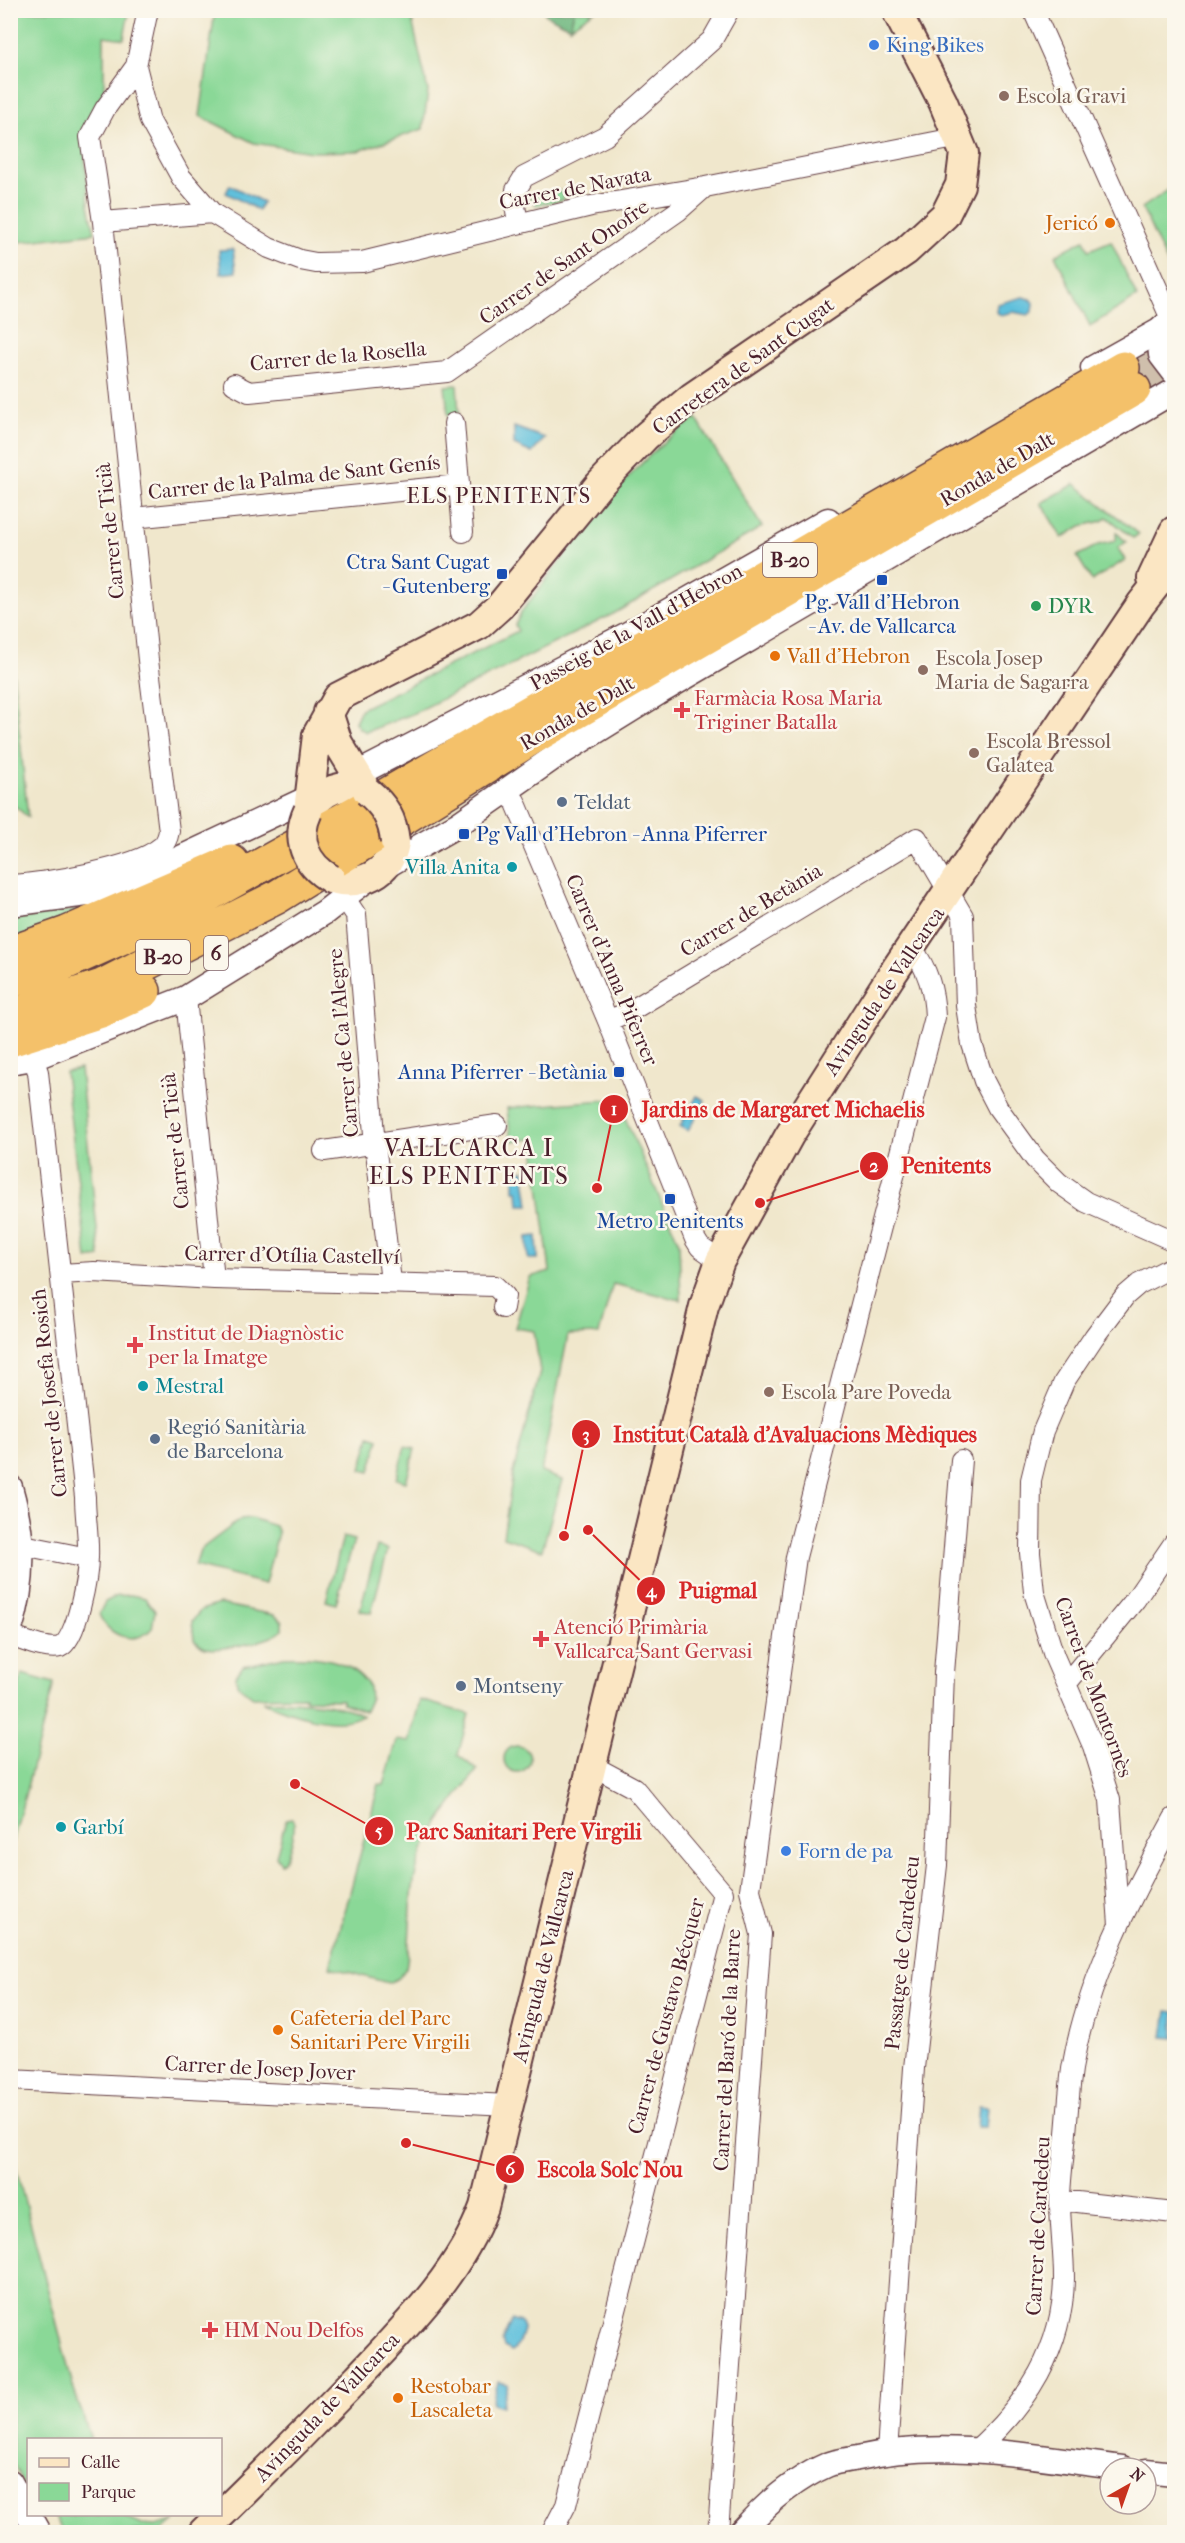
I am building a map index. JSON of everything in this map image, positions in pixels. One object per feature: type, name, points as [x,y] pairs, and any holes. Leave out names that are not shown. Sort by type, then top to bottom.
[{"type":"highway","name":"Ronda de Dalt","points":[[10,981],[52,969],[172,915],[339,795],[1129,378],[532,738],[365,867],[277,897],[102,986],[10,1016]]},
{"type":"highway","points":[[10,953],[68,933],[171,886],[339,795]]},
{"type":"highway","name":"6","points":[[18,1053],[183,972],[365,867]]},
{"type":"main road","name":"Carretera de Sant Cugat","points":[[339,795],[316,735],[338,697],[479,624],[500,606],[598,485],[646,436],[692,397],[906,250],[934,228],[945,214],[960,185],[964,153],[960,137],[896,10]]},
{"type":"main road","name":"Avinguda de Vallcarca","points":[[1141,604],[1174,531]]},
{"type":"main road","name":"Avinguda de Vallcarca","points":[[222,2513],[390,2343],[452,2267],[473,2235],[484,2207],[704,1306],[720,1261],[789,1136],[1141,604],[1174,562]]},
{"type":"main road","points":[[328,712],[331,729],[338,743],[339,795],[301,832],[303,849],[316,868],[365,867],[394,826],[387,812],[339,795]]},
{"type":"main road","name":"Avinguda de Vallcarca","points":[[203,2532],[219,2516]]},
{"type":"street","points":[[136,66],[148,10]]},
{"type":"street","points":[[518,223],[515,206],[516,190],[524,177],[605,136],[712,40],[729,10]]},
{"type":"street","points":[[1033,10],[1168,322],[1161,355],[1174,372]]},
{"type":"street","name":"Carrer de Navata","points":[[136,66],[148,112],[159,140],[181,177],[212,213],[284,255],[332,264],[362,262],[591,206],[705,188],[960,137]]},
{"type":"street","name":"Carrer de Ticià","points":[[10,885],[81,876],[119,865],[156,850],[168,837],[169,831],[133,518],[103,222],[90,137],[105,110],[136,66]]},
{"type":"street","name":"Carrer de Sant Onofre","points":[[447,372],[678,211],[705,188]]},
{"type":"street","points":[[103,222],[212,213]]},
{"type":"street","name":"Passeig de la Vall d'Hebron","points":[[10,904],[87,894],[129,881],[339,795],[628,634],[1168,322]]},
{"type":"street","name":"Carrer de la Rosella","points":[[234,384],[249,392],[447,372]]},
{"type":"street","points":[[18,1053],[186,998],[365,867],[457,825],[553,758],[658,693],[1174,391]]},
{"type":"street","points":[[454,423],[463,532]]},
{"type":"street","name":"Carrer de la Palma de Sant Genís","points":[[133,518],[459,485]]},
{"type":"street","name":"Carrer d'Anna Piferrer","points":[[504,792],[515,801],[608,1021],[695,1239],[700,1247],[720,1261]]},
{"type":"street","name":"Carrer de Betània","points":[[608,1021],[626,1014],[917,838],[949,893]]},
{"type":"street","name":"Carrer de Ca l'Alegre","points":[[365,867],[356,915],[375,1144],[392,1282]]},
{"type":"street","points":[[949,893],[965,925],[966,1006],[972,1044],[984,1081],[998,1108],[1035,1159],[1059,1183],[1086,1202],[1174,1241]]},
{"type":"street","name":"Carrer del Baró de la Barre","points":[[718,2532],[761,1934],[750,1890],[796,1557],[935,1017],[934,991],[924,965],[912,948]]},
{"type":"street","name":"Carrer de Ticià","points":[[186,998],[214,1279]]},
{"type":"street","name":"Carrer de Josefa Rosich","points":[[10,1636],[52,1648],[61,1646],[72,1634],[88,1558],[85,1497],[38,1072],[18,1053]]},
{"type":"street","points":[[324,1151],[497,1125]]},
{"type":"street","name":"Carrer de Montornès","points":[[1119,1925],[1110,1800],[1093,1746],[1054,1656],[1034,1592],[1030,1553],[1031,1479],[1041,1441],[1064,1382],[1113,1313],[1139,1284],[1174,1266]]},
{"type":"street","name":"Carrer d'Otília Castellví","points":[[60,1274],[94,1272],[214,1279],[495,1286],[505,1296],[503,1308]]},
{"type":"street","name":"Passatge de Cardedeu","points":[[886,2452],[917,2036],[937,1865],[944,1673],[961,1460]]},
{"type":"street","points":[[10,1487],[22,1583],[10,1629]]},
{"type":"street","points":[[1067,1683],[1135,1599],[1174,1543]]},
{"type":"street","points":[[17,1544],[88,1558]]},
{"type":"street","name":"Carrer de Gustavo Bécquer","points":[[552,2532],[566,2505],[723,1893],[634,1788],[593,1766]]},
{"type":"street","name":"Carrer de Cardedeu","points":[[976,2450],[1003,2425],[1028,2394],[1050,2352],[1059,2318],[1064,2279],[1060,2200],[1072,2070],[1091,1991],[1119,1925],[1174,1818]]},
{"type":"street","points":[[723,1893],[750,1890]]},
{"type":"street","name":"Carrer de Josep Jover","points":[[10,2080],[508,2105]]},
{"type":"street","points":[[1060,2200],[1174,2213]]},
{"type":"street","points":[[741,2532],[793,2485],[828,2465],[886,2452],[976,2450],[1098,2465]]},
{"type":"street","points":[[1158,2472],[1174,2474]]},
{"type":"street","points":[[10,2482],[27,2512]]},
{"type":"street","name":"Carrer de Gustavo Bécquer","points":[[566,2505],[567,2532]]},
{"type":"street","points":[[29,2516],[38,2532]]},
{"type":"green space","points":[[11,11],[129,11],[124,39],[104,36],[104,90],[83,133],[89,205],[95,233],[11,243]]},
{"type":"green space","points":[[215,11],[410,11],[428,91],[423,129],[358,151],[312,152],[254,143],[200,116]]},
{"type":"green space","points":[[544,11],[574,11],[570,27],[546,15]]},
{"type":"green space","points":[[574,11],[594,11],[570,27]]},
{"type":"green space","points":[[1174,186],[1174,278],[1142,208]]},
{"type":"green space","points":[[562,191],[564,200],[536,205],[529,196]]},
{"type":"green space","points":[[1084,240],[1089,250],[1111,241],[1137,297],[1090,326],[1055,255]]},
{"type":"green space","points":[[457,385],[459,414],[448,415],[445,386]]},
{"type":"green space","points":[[696,418],[762,527],[615,613],[412,714],[366,732],[359,728],[355,722],[361,709],[518,631],[515,625],[522,611],[602,507],[647,458],[671,436]]},
{"type":"green space","points":[[1075,484],[1139,534],[1133,538],[1107,517],[1102,521],[1081,526],[1062,538],[1041,503]]},
{"type":"green space","points":[[1116,532],[1126,542],[1118,548],[1125,560],[1092,581],[1077,556],[1098,545],[1116,541]]},
{"type":"green space","points":[[10,641],[28,817],[11,803]]},
{"type":"green space","points":[[90,908],[11,945],[11,919]]},
{"type":"green space","points":[[80,1069],[100,1257],[87,1259],[65,1072]]},
{"type":"green space","points":[[617,1099],[679,1243],[681,1300],[613,1284],[599,1334],[568,1335],[541,1472],[562,1480],[542,1550],[503,1537],[513,1473],[540,1372],[534,1331],[515,1328],[530,1277],[550,1271],[533,1139],[511,1141],[507,1108]]},
{"type":"green space","points":[[370,1436],[379,1439],[370,1472],[361,1470]]},
{"type":"green space","points":[[405,1446],[415,1449],[406,1482],[396,1479]]},
{"type":"green space","points":[[251,1518],[275,1526],[278,1533],[265,1584],[195,1566],[200,1551],[205,1546],[241,1519]]},
{"type":"green space","points":[[343,1537],[354,1540],[336,1604],[326,1601]]},
{"type":"green space","points":[[377,1546],[388,1549],[371,1613],[360,1610]]},
{"type":"green space","points":[[131,1595],[145,1598],[155,1611],[152,1628],[145,1634],[130,1638],[108,1628],[99,1614],[105,1602],[117,1596]]},
{"type":"green space","points":[[220,1604],[274,1615],[282,1621],[282,1630],[269,1638],[246,1644],[205,1648],[194,1640],[192,1621],[201,1610]]},
{"type":"green space","points":[[284,1657],[320,1658],[352,1669],[369,1686],[370,1700],[365,1711],[342,1703],[342,1700],[305,1699],[305,1696],[253,1697],[237,1685],[236,1676],[243,1666]]},
{"type":"green space","points":[[22,1674],[54,1683],[11,1849],[11,1718]]},
{"type":"green space","points":[[420,1700],[469,1714],[458,1755],[477,1770],[441,1818],[420,1858],[412,1896],[406,1968],[399,1978],[388,1983],[330,1967],[379,1784],[384,1785],[397,1740],[409,1742]]},
{"type":"green space","points":[[262,1701],[328,1705],[362,1715],[340,1721],[326,1721],[284,1710]]},
{"type":"green space","points":[[517,1746],[526,1750],[530,1759],[526,1768],[517,1772],[508,1768],[504,1759],[508,1750]]},
{"type":"green space","points":[[292,1819],[294,1828],[292,1842],[281,1863],[276,1856],[286,1820]]},
{"type":"green space","points":[[10,2145],[74,2390],[91,2438],[27,2438],[27,2492],[11,2459]]},
{"type":"green space","points":[[55,2516],[122,2516],[142,2525],[156,2526],[175,2521],[160,2532],[64,2532]]},
{"type":"water","points":[[230,185],[263,202],[258,210],[226,193]]},
{"type":"water","points":[[233,249],[236,272],[221,274],[219,250]]},
{"type":"water","points":[[1023,297],[1030,299],[1034,304],[1033,311],[1028,315],[1013,312],[1001,315],[996,312],[997,304]]},
{"type":"water","points":[[514,427],[545,438],[532,453],[514,445]]},
{"type":"water","points":[[697,1096],[705,1100],[688,1131],[680,1126]]},
{"type":"water","points":[[524,1170],[529,1205],[519,1205],[518,1191],[514,1191],[514,1171]]},
{"type":"water","points":[[537,1236],[538,1259],[528,1259],[527,1237]]},
{"type":"water","points":[[1167,2011],[1174,2012],[1174,2038],[1163,2037]]},
{"type":"water","points":[[979,2106],[988,2107],[986,2127],[977,2127]]},
{"type":"water","points":[[512,2320],[520,2322],[523,2329],[518,2345],[512,2351],[504,2347],[502,2341]]},
{"type":"water","points":[[498,2382],[508,2384],[502,2406],[492,2403]]},
{"type":"tunnel","points":[[1123,368],[1174,338]]},
{"type":"tunnel","points":[[1134,389],[1174,365]]},
{"type":"place","name":"King Bikes","points":[[874,45]]},
{"type":"place","name":"Escola Gravi","points":[[1004,96]]},
{"type":"place","name":"Jericó","points":[[1110,223]]},
{"type":"place","name":"Ctra Sant Cugat - Gutenberg","points":[[502,574]]},
{"type":"place","name":"Pg. Vall d'Hebron - Av. de Vallcarca","points":[[882,580]]},
{"type":"place","name":"DYR","points":[[1036,606]]},
{"type":"place","name":"Vall d'Hebron","points":[[775,656]]},
{"type":"place","name":"Escola Josep Maria de Sagarra","points":[[923,670]]},
{"type":"place","name":"Farmàcia Rosa Maria Triginer Batalla","points":[[682,710]]},
{"type":"place","name":"Escola Bressol Galatea","points":[[974,753]]},
{"type":"place","name":"Teldat","points":[[562,802]]},
{"type":"place","name":"Pg Vall d'Hebron - Anna Piferrer","points":[[464,834]]},
{"type":"place","name":"Villa Anita","points":[[512,867]]},
{"type":"place","name":"Anna Piferrer - Betània","points":[[619,1072]]},
{"type":"place","name":"Jardins de Margaret Michaelis","points":[[597,1188]]},
{"type":"place","name":"Metro Penitents","points":[[670,1199]]},
{"type":"place","name":"Penitents","points":[[760,1203]]},
{"type":"place","name":"Institut de Diagnòstic per la Imatge","points":[[135,1345]]},
{"type":"place","name":"Mestral","points":[[143,1386]]},
{"type":"place","name":"Escola Pare Poveda","points":[[769,1392]]},
{"type":"place","name":"Regió Sanitària de Barcelona","points":[[155,1439]]},
{"type":"place","name":"Puigmal","points":[[588,1530]]},
{"type":"place","name":"Institut Català d'Avaluacions Mèdiques","points":[[564,1536]]},
{"type":"place","name":"Atenció Primària Vallcarca-Sant Gervasi","points":[[541,1639]]},
{"type":"place","name":"Montseny","points":[[461,1686]]},
{"type":"place","name":"Parc Sanitari Pere Virgili","points":[[295,1784]]},
{"type":"place","name":"Garbí","points":[[61,1827]]},
{"type":"place","name":"Forn de pa","points":[[786,1851]]},
{"type":"place","name":"Cafeteria del Parc Sanitari Pere Virgili","points":[[278,2030]]},
{"type":"place","name":"Escola Solc Nou","points":[[406,2143]]},
{"type":"place","name":"HM Nou Delfos","points":[[210,2330]]},
{"type":"place","name":"Restobar Lascaleta","points":[[398,2398]]},
{"type":"district","name":"ELS PENITENTS","points":[[499,496]]},
{"type":"district","name":"VALLCARCA I ELS PENITENTS","points":[[469,1162]]}]
